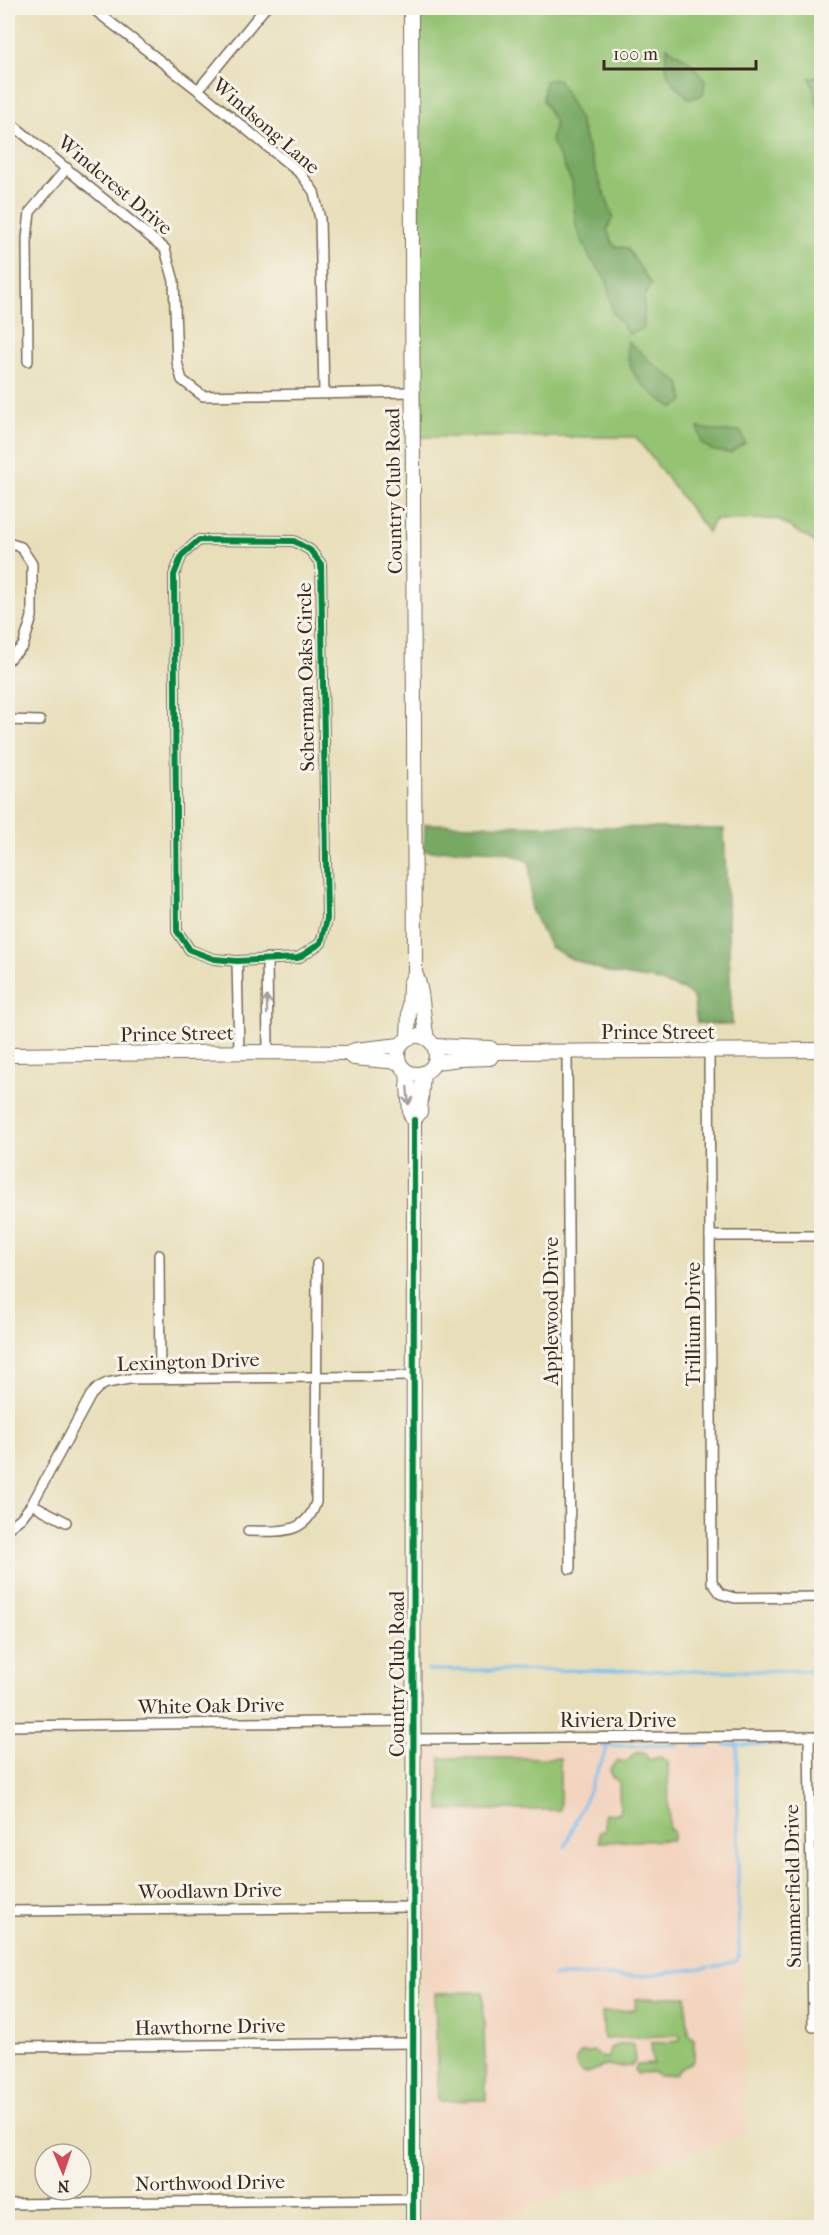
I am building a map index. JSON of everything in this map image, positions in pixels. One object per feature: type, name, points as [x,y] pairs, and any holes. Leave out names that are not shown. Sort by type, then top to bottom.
[{"type":"street","name":"Windsong Lane","points":[[92,8],[301,174],[314,192],[320,219],[324,393]]},
{"type":"street","points":[[198,90],[265,8]]},
{"type":"street","name":"Country Club Road","points":[[404,1042],[410,984],[415,973],[411,8]]},
{"type":"street","name":"Windcrest Drive","points":[[8,121],[165,249],[174,281],[177,362],[182,380],[203,396],[412,392]]},
{"type":"street","points":[[28,361],[27,238],[30,212],[67,168]]},
{"type":"street","name":"Scherman Oaks Circle","points":[[199,540],[294,541],[310,549],[321,564],[327,919],[321,943],[298,958],[237,961],[214,959],[190,950],[177,930],[174,575],[182,555],[199,540]]},
{"type":"street","points":[[8,543],[21,547],[32,564],[32,617],[23,646],[8,660]]},
{"type":"street","points":[[8,720],[40,721]]},
{"type":"street","points":[[267,958],[268,1052]]},
{"type":"street","points":[[237,961],[239,1052]]},
{"type":"street","name":"Country Club Road","points":[[415,973],[420,983],[423,1016],[431,1042]]},
{"type":"street","points":[[417,1036],[431,1042],[435,1062],[423,1073],[412,1073],[403,1066],[398,1052],[404,1042],[417,1036]]},
{"type":"street","name":"Prince Street","points":[[8,1055],[348,1053],[404,1042]]},
{"type":"street","name":"Prince Street","points":[[431,1042],[490,1048],[494,1052],[822,1050]]},
{"type":"street","name":"Trillium Drive","points":[[709,1051],[711,1576],[714,1587],[721,1594],[739,1599],[822,1597]]},
{"type":"street","name":"Prince Street","points":[[435,1062],[490,1058],[494,1052]]},
{"type":"street","name":"Applewood Drive","points":[[567,1052],[570,1569]]},
{"type":"street","name":"Prince Street","points":[[348,1053],[354,1058],[403,1066]]},
{"type":"street","name":"Country Club Road","points":[[403,1066],[410,1113],[414,1120],[413,2228]]},
{"type":"street","name":"Country Club Road","points":[[414,1120],[420,1113],[423,1073]]},
{"type":"street","points":[[710,1236],[822,1236]]},
{"type":"street","points":[[159,1256],[160,1378]]},
{"type":"street","points":[[249,1531],[288,1530],[300,1526],[308,1520],[316,1502],[317,1264]]},
{"type":"street","name":"Lexington Drive","points":[[8,1528],[21,1518],[32,1504],[84,1405],[99,1387],[117,1380],[414,1376]]},
{"type":"street","points":[[32,1504],[66,1522]]},
{"type":"street","name":"White Oak Drive","points":[[8,1726],[414,1721]]},
{"type":"street","name":"Summerfield Drive","points":[[809,1736],[813,2027],[822,2025]]},
{"type":"street","name":"Riviera Drive","points":[[414,1739],[822,1736]]},
{"type":"street","name":"Woodlawn Drive","points":[[8,1911],[413,1907]]},
{"type":"street","name":"Hawthorne Drive","points":[[8,2048],[414,2043]]},
{"type":"street","name":"Northwood Drive","points":[[8,2204],[414,2199]]},
{"type":"shaded area","points":[[737,1747],[745,2135],[471,2227],[422,2228],[423,1757],[427,1750],[435,1748]]},
{"type":"green space","points":[[417,8],[821,8],[821,546],[777,519],[714,520],[708,532],[636,437],[420,437]]},
{"type":"green space","points":[[667,47],[689,61],[705,80],[703,95],[690,99],[672,82],[666,65]]},
{"type":"green space","points":[[822,77],[821,110],[810,78]]},
{"type":"green space","points":[[558,79],[579,119],[613,217],[607,230],[614,246],[627,248],[651,284],[644,297],[644,328],[629,334],[612,311],[607,281],[589,256],[576,226],[572,182],[551,141],[555,123],[543,100],[545,81]]},
{"type":"green space","points":[[628,341],[652,363],[680,383],[684,401],[674,408],[639,381],[629,363]]},
{"type":"green space","points":[[698,428],[724,432],[741,431],[745,443],[730,453],[714,451],[702,444]]},
{"type":"green space","points":[[425,824],[724,829],[732,1025],[697,1023],[693,997],[683,990],[655,980],[610,973],[572,959],[550,947],[531,909],[530,863],[507,853],[493,851],[424,851]]},
{"type":"green space","points":[[635,1753],[644,1753],[649,1760],[659,1757],[668,1761],[669,1829],[673,1831],[673,1840],[599,1842],[599,1832],[605,1831],[604,1814],[620,1813],[619,1782],[612,1777],[610,1769],[618,1761],[627,1762]]},
{"type":"green space","points":[[440,1758],[560,1758],[560,1810],[440,1810]]},
{"type":"green space","points":[[483,1992],[486,2100],[438,2101],[435,1993]]},
{"type":"green space","points":[[686,1996],[688,2034],[694,2039],[694,2059],[676,2074],[659,2076],[652,2072],[637,2074],[635,2069],[637,2065],[653,2064],[651,2043],[679,2041],[681,2035],[604,2039],[602,2012],[635,2010],[636,1999]]},
{"type":"green space","points":[[619,2044],[633,2044],[635,2061],[631,2066],[606,2066],[588,2073],[580,2071],[577,2067],[576,2059],[581,2053],[594,2051],[604,2058],[609,2057],[610,2048]]},
{"type":"waterway","points":[[428,1670],[822,1671]]},
{"type":"waterway","points":[[714,1967],[734,1962],[739,1957],[737,1744]]},
{"type":"waterway","points":[[723,1745],[796,1744]]},
{"type":"waterway","points":[[601,1746],[678,1745]]},
{"type":"waterway","points":[[694,1745],[708,1745]]},
{"type":"waterway","points":[[565,1847],[608,1746]]},
{"type":"waterway","points":[[639,1976],[710,1967]]},
{"type":"waterway","points":[[554,1976],[635,1976]]},
{"type":"cycle path","points":[[199,540],[294,541],[310,550],[321,564],[327,919],[321,943],[298,958],[237,961],[214,959],[190,950],[177,931],[174,575],[182,555],[199,540]]},
{"type":"cycle path","points":[[413,2228],[414,1120]]}]
